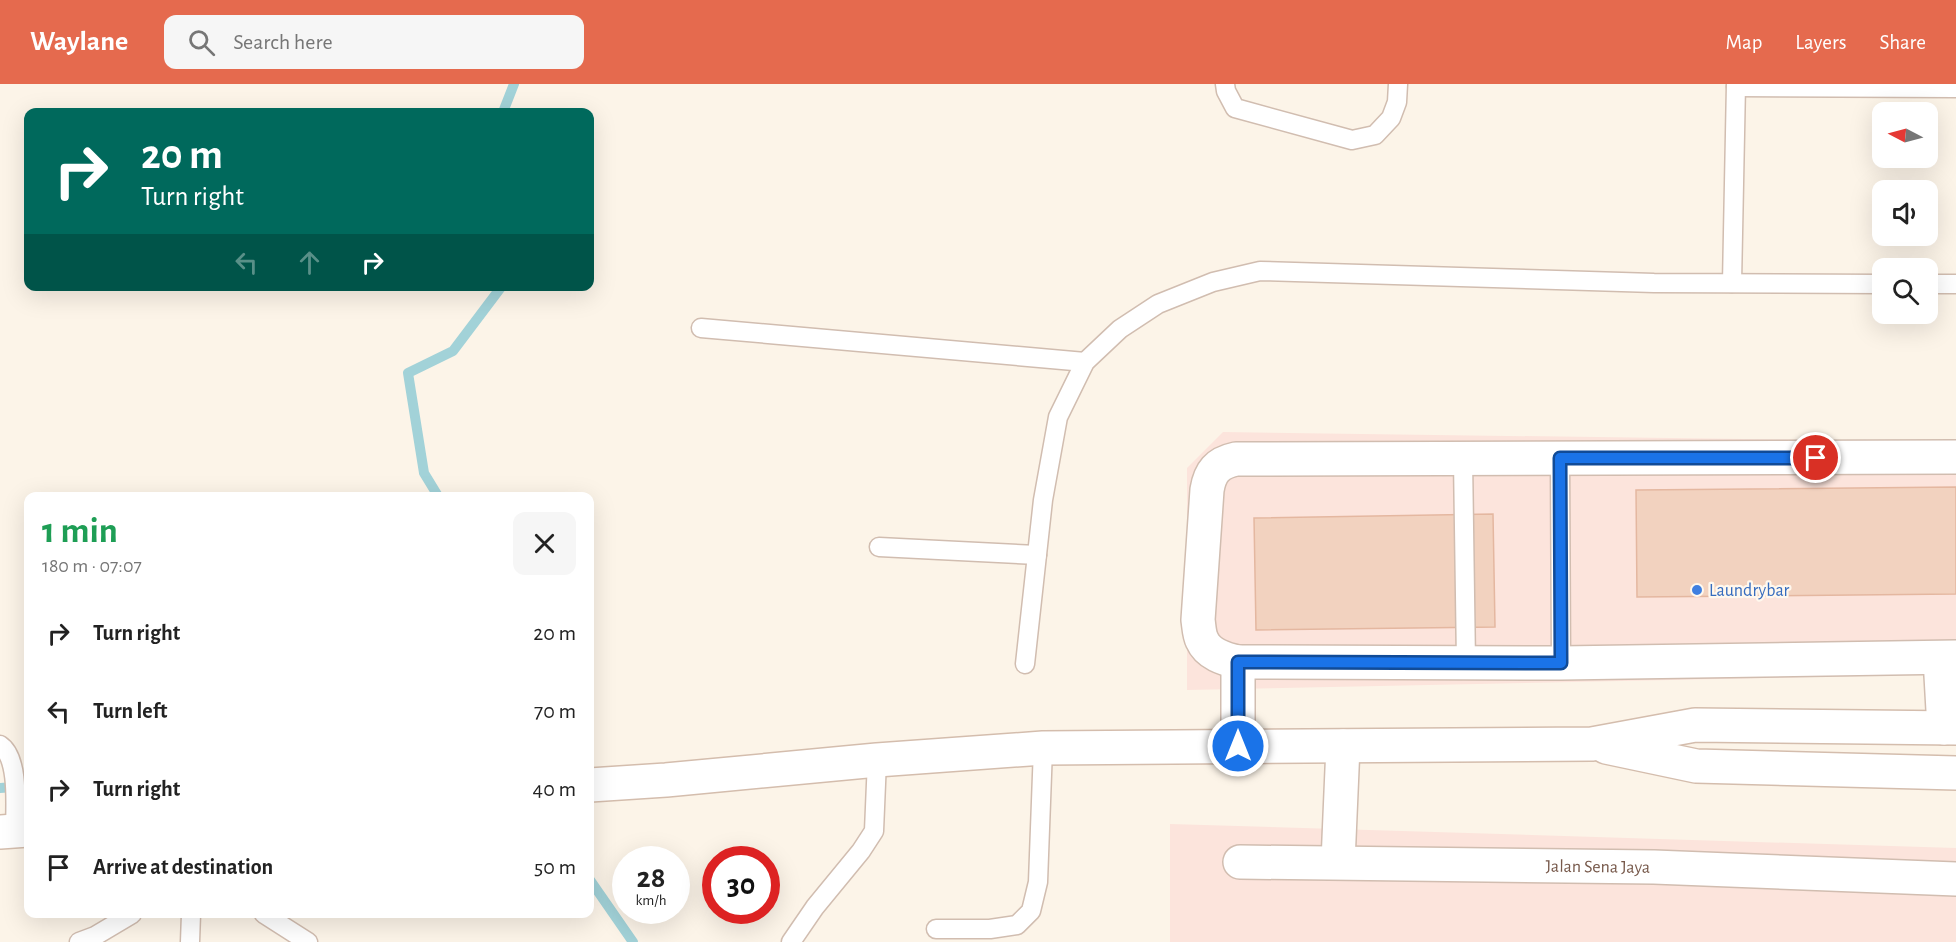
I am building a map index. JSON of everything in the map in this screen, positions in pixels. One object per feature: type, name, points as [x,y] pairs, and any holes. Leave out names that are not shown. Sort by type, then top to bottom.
[{"type":"street","points":[[594,785],[1043,748],[1592,744],[1695,724],[1950,728],[1948,657],[1561,663],[1238,662],[1220,658],[1210,649],[1202,640],[1198,620],[1209,477],[1216,467],[1236,459],[1956,457]]},
{"type":"street","points":[[1238,662],[1238,746]]},
{"type":"street","points":[[1592,744],[1696,766],[1956,773]]},
{"type":"street","points":[[1338,862],[1343,746]]},
{"type":"street","name":"Jalan Sena Jaya","points":[[1240,862],[1654,867],[1956,879]]},
{"type":"lane","points":[[1225,84],[1235,108],[1352,140],[1375,135],[1391,118],[1397,102],[1398,84]]},
{"type":"lane","points":[[1732,283],[1736,86],[1956,88]]},
{"type":"lane","points":[[1025,663],[1043,500],[1058,417],[1085,362],[1120,329],[1158,304],[1213,282],[1260,271],[1654,282],[1872,284]]},
{"type":"lane","points":[[1938,284],[1956,284]]},
{"type":"lane","points":[[701,328],[1085,362]]},
{"type":"lane","points":[[1560,458],[1561,663]]},
{"type":"lane","points":[[1463,459],[1466,663]]},
{"type":"lane","points":[[879,547],[1037,555]]},
{"type":"lane","points":[[0,745],[6,749],[12,760],[15,831]]},
{"type":"lane","points":[[936,929],[990,929],[1017,925],[1031,911],[1038,882],[1043,748]]},
{"type":"lane","points":[[791,942],[874,831],[877,760]]},
{"type":"lane","points":[[79,942],[95,936],[125,918]]},
{"type":"lane","points":[[190,942],[191,918]]},
{"type":"lane","points":[[270,918],[308,942]]},
{"type":"shaded area","points":[[1223,432],[1956,442],[1956,674],[1187,690],[1187,468]]},
{"type":"shaded area","points":[[1170,824],[1956,848],[1956,942],[1170,942]]},
{"type":"building","points":[[1956,487],[1956,594],[1637,597],[1636,490]]},
{"type":"building","points":[[1493,514],[1495,627],[1256,630],[1254,518]]},
{"type":"waterway","points":[[505,108],[514,84]]},
{"type":"waterway","points":[[436,492],[424,473],[408,373],[453,351],[498,291]]},
{"type":"waterway","points":[[0,788],[24,786]]},
{"type":"waterway","points":[[594,886],[633,942]]},
{"type":"place","name":"Laundrybar","points":[[1697,590]]},
{"type":"route","points":[[1238,746],[1238,662],[1561,663],[1560,458],[1816,458]]}]
